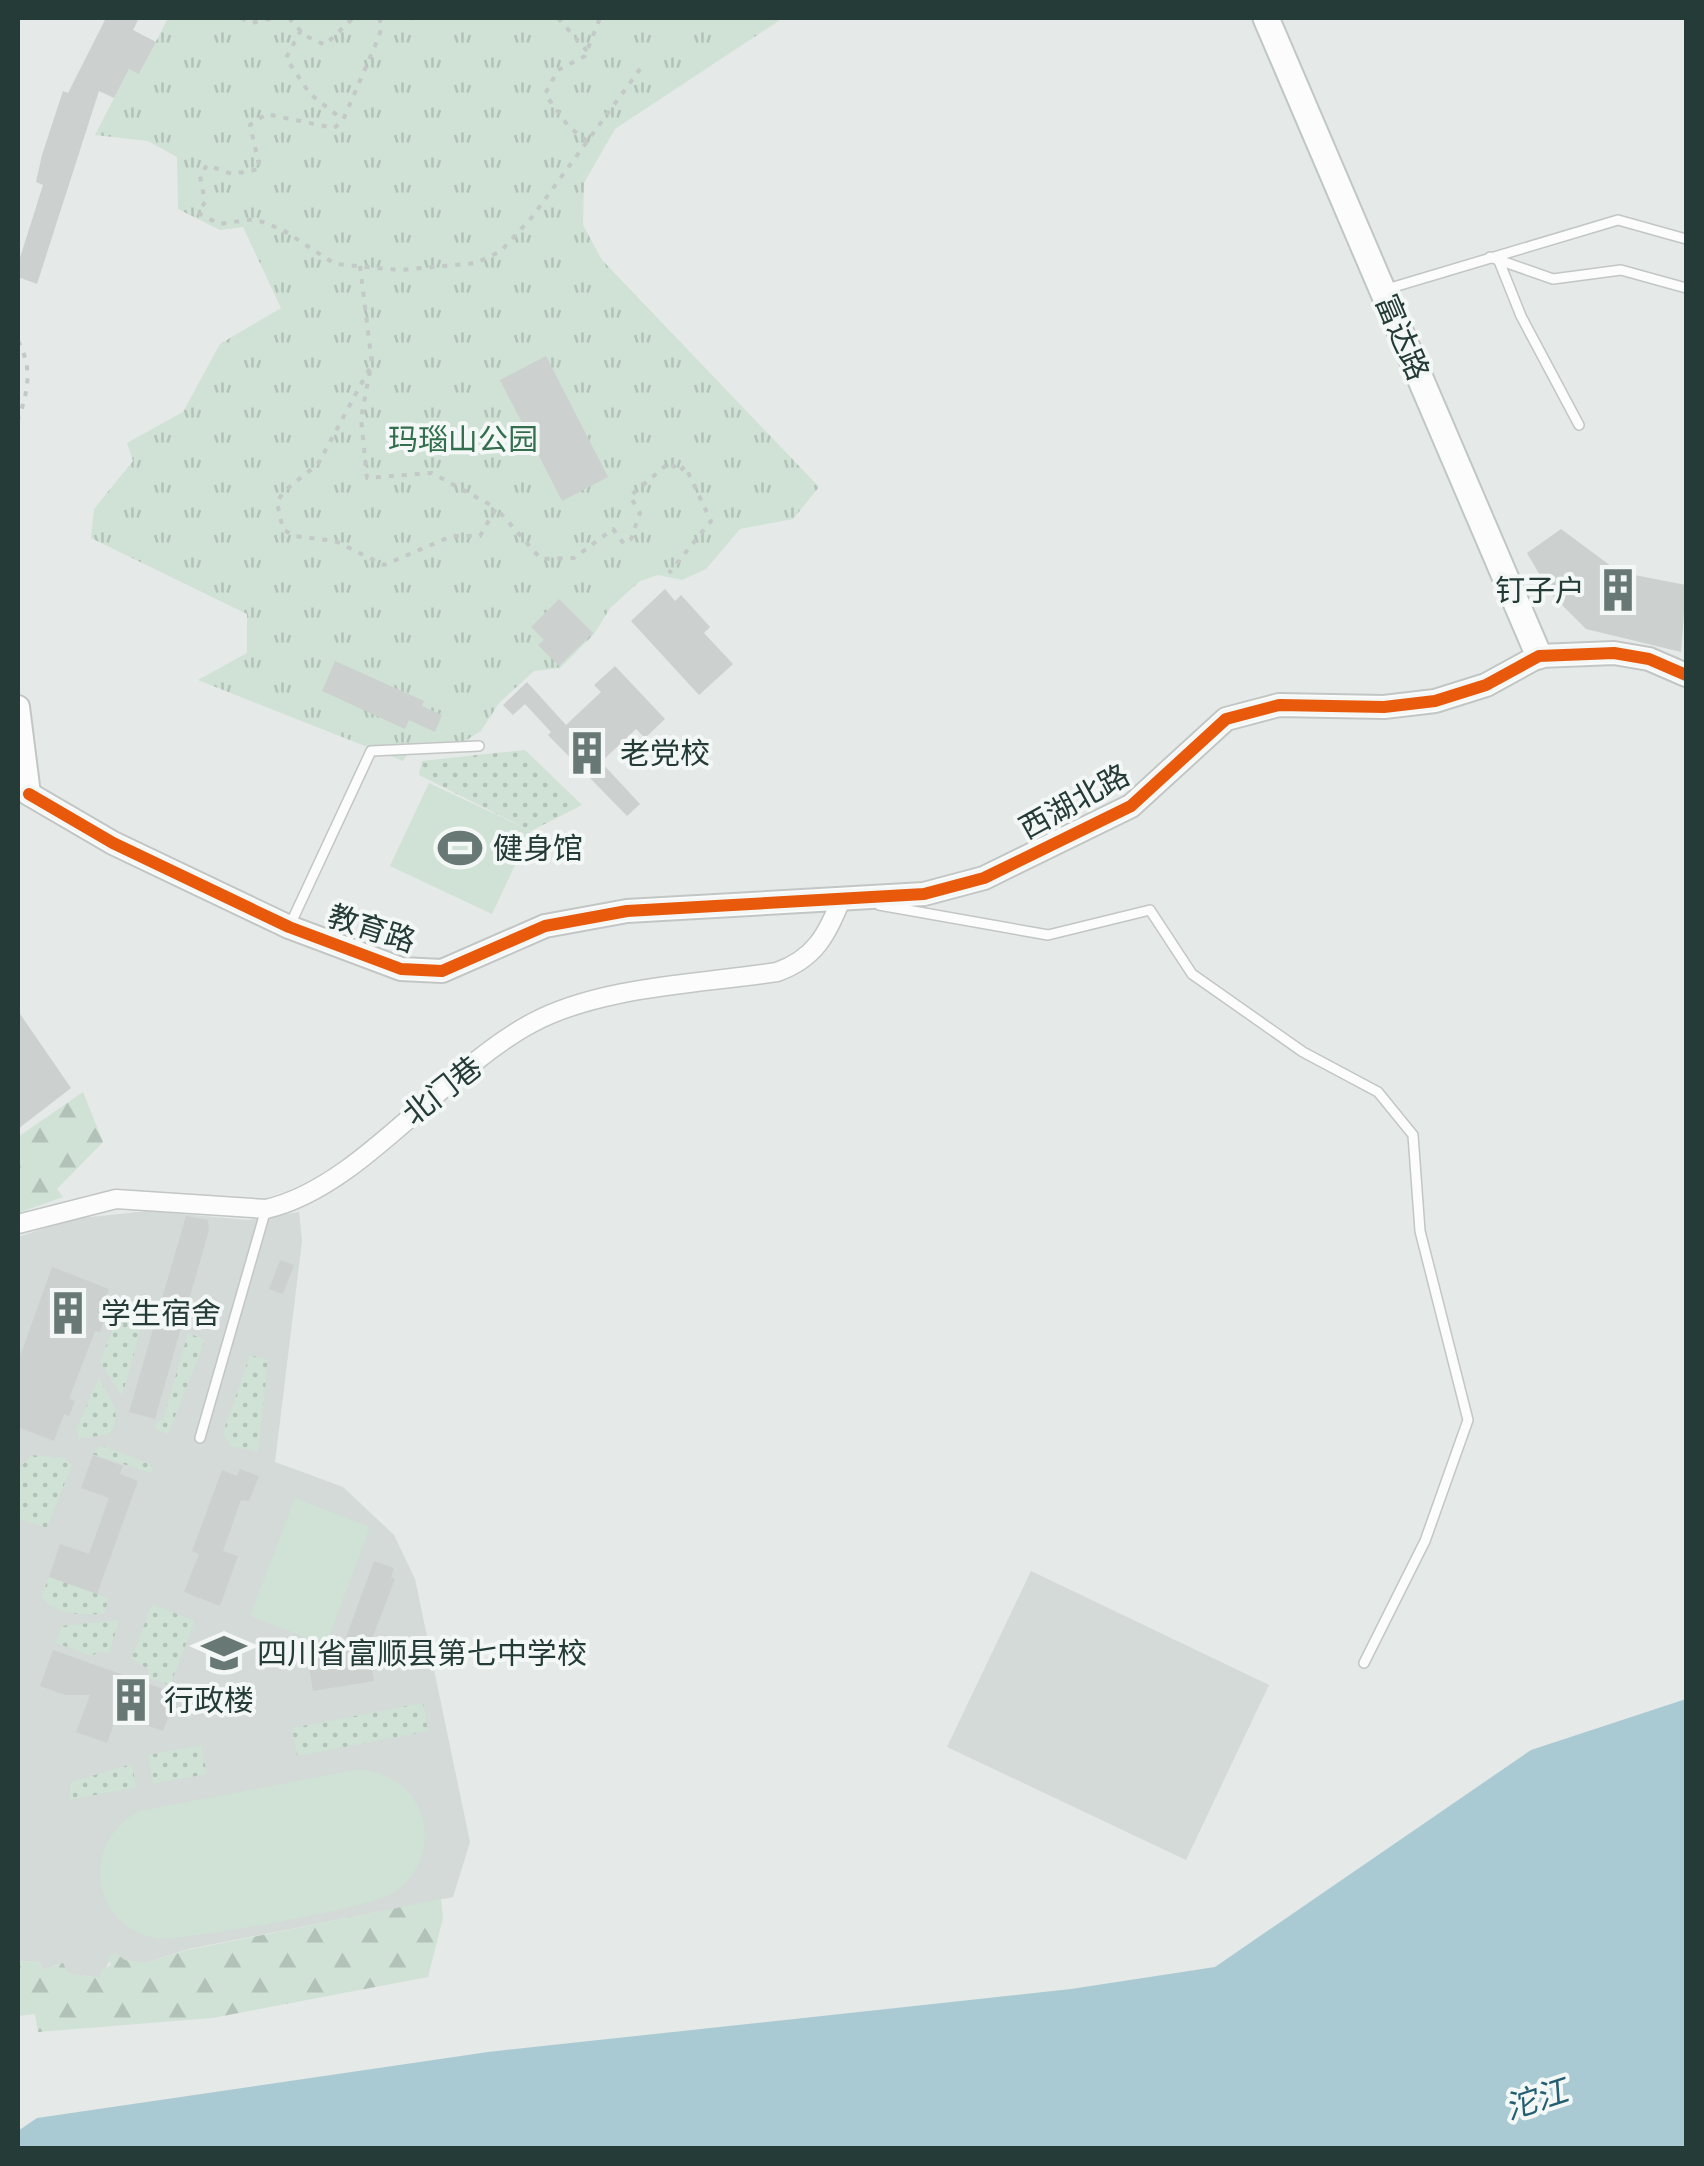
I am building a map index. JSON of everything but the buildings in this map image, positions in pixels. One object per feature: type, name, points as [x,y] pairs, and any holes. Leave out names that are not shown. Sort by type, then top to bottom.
[{"type":"main road","name":"富达路","points":[[1266,18],[1539,656]]},
{"type":"street","points":[[1539,656],[1614,654],[1649,660],[1686,675]]},
{"type":"street","name":"西湖北路","points":[[842,898],[924,894],[984,878],[1130,806],[1226,720],[1279,705],[1384,707],[1435,701],[1486,685],[1539,656]]},
{"type":"street","points":[[18,707],[23,802]]},
{"type":"street","name":"教育路","points":[[23,802],[289,927],[402,968],[442,971],[546,926],[611,914],[842,898]]},
{"type":"street","name":"北门巷","points":[[18,1224],[116,1200],[266,1208],[316,1192],[438,1088],[531,1023],[588,1000],[777,972],[803,962],[823,942],[842,898]]},
{"type":"lane","points":[[1383,290],[1618,220],[1686,239]]},
{"type":"lane","points":[[1494,259],[1553,279],[1621,270],[1686,288]]},
{"type":"lane","points":[[1494,259],[1579,424]]},
{"type":"lane","points":[[289,927],[371,751],[479,746]]},
{"type":"lane","points":[[842,898],[1048,935],[1150,910],[1192,974],[1303,1052],[1378,1092],[1412,1135],[1420,1231],[1468,1420],[1425,1540],[1364,1663]]},
{"type":"lane","points":[[200,1438],[266,1208]]},
{"type":"path","points":[[241,18],[250,23],[274,18]]},
{"type":"path","points":[[290,18],[325,45],[353,18]]},
{"type":"path","points":[[379,18],[382,26],[378,39],[344,120],[334,128],[319,128],[266,114],[250,124],[260,170],[232,174],[207,165],[200,176],[205,202],[198,212],[219,224],[255,219],[283,230],[334,264],[400,270],[476,263],[502,251],[640,69]]},
{"type":"path","points":[[558,18],[588,51]]},
{"type":"path","points":[[587,141],[569,127],[545,94],[558,70],[588,51],[600,18]]},
{"type":"path","points":[[301,30],[286,58],[310,94],[344,120]]},
{"type":"path","points":[[360,266],[372,364],[361,418],[368,478],[432,473],[496,508],[540,559],[574,558],[613,529],[624,544],[631,539],[640,513],[630,496],[670,462],[678,472],[685,466],[712,521],[669,573]]},
{"type":"path","points":[[18,341],[26,354],[28,378],[18,419]]},
{"type":"path","points":[[372,364],[318,464],[276,503],[283,529],[294,536],[335,541],[384,565],[452,536],[480,536],[496,508]]},
{"type":"shaded area","name":"四川省富顺县第七中学校","points":[[148,1211],[248,1220],[299,1212],[302,1241],[275,1462],[343,1487],[394,1535],[415,1579],[470,1842],[453,1897],[189,1949],[145,1963],[125,1960],[114,1953],[100,1978],[68,1973],[59,1964],[44,1970],[39,1962],[18,1961],[18,1237],[72,1219]]},
{"type":"shaded area","points":[[1031,1571],[1269,1685],[1186,1860],[947,1747]]},
{"type":"green space","name":"玛瑙山公园","points":[[168,18],[783,18],[615,129],[584,183],[583,225],[602,260],[819,487],[793,519],[740,529],[706,569],[682,580],[658,575],[640,581],[610,608],[594,634],[560,668],[534,671],[499,703],[481,731],[465,741],[414,743],[403,761],[198,680],[247,653],[247,614],[91,538],[94,509],[133,461],[127,443],[183,412],[220,344],[281,308],[243,227],[220,230],[178,209],[177,157],[148,141],[95,135],[129,69],[140,73]]},
{"type":"green space","points":[[525,750],[582,805],[531,831],[419,775],[422,761]]},
{"type":"green space","name":"健身馆","points":[[429,783],[531,831],[492,914],[390,866]]},
{"type":"green space","points":[[83,1092],[103,1142],[57,1189],[63,1197],[18,1213],[18,1137]]},
{"type":"green space","points":[[125,1311],[140,1314],[143,1321],[122,1396],[100,1362],[118,1315]]},
{"type":"green space","points":[[188,1333],[205,1340],[168,1434],[155,1429],[158,1420],[163,1420]]},
{"type":"green space","points":[[250,1355],[268,1360],[258,1452],[230,1446],[223,1433]]},
{"type":"green space","points":[[99,1377],[113,1406],[114,1427],[109,1434],[79,1439],[76,1430]]},
{"type":"green space","points":[[100,1445],[150,1464],[154,1474],[92,1454]]},
{"type":"green space","points":[[31,1455],[65,1458],[72,1465],[47,1528],[18,1519],[18,1470]]},
{"type":"green space","points":[[295,1498],[370,1527],[326,1645],[250,1616]]},
{"type":"green space","points":[[49,1577],[109,1598],[104,1614],[70,1613],[47,1603],[41,1597]]},
{"type":"green space","points":[[152,1604],[195,1621],[170,1685],[149,1678],[147,1668],[131,1659]]},
{"type":"green space","points":[[119,1620],[109,1654],[99,1651],[92,1656],[56,1643],[61,1626]]},
{"type":"green space","points":[[423,1703],[428,1731],[297,1756],[292,1728]]},
{"type":"green space","points":[[201,1745],[207,1774],[153,1784],[148,1755]]},
{"type":"green space","points":[[132,1764],[136,1787],[69,1800],[71,1782]]},
{"type":"green space","points":[[360,1769],[388,1777],[403,1787],[420,1811],[425,1833],[422,1855],[412,1876],[395,1892],[320,1914],[163,1939],[139,1933],[108,1904],[101,1885],[101,1864],[107,1844],[119,1826],[139,1811]]},
{"type":"green space","points":[[441,1899],[443,1918],[428,1977],[212,2018],[38,2032],[35,2014],[18,2016],[18,1961],[39,1962],[44,1970],[63,1963],[68,1973],[99,1978],[101,1970],[111,1965],[108,1957],[115,1953],[125,1960],[145,1963],[188,1950]]},
{"type":"water","name":"沱江","points":[[1686,1699],[1686,2148],[18,2148],[18,2131],[37,2118],[488,2052],[1071,1989],[1215,1967],[1531,1750]]},
{"type":"cycle path","points":[[29,794],[113,843],[289,927],[401,969],[442,971],[545,926],[627,911],[924,894],[984,878],[1131,806],[1226,719],[1279,705],[1384,707],[1435,701],[1486,685],[1539,656],[1614,653],[1649,659],[1686,675]]},
{"type":"place","name":"钉子户","points":[[1618,590]]},
{"type":"place","name":"老党校","points":[[587,753]]},
{"type":"place","name":"健身馆","points":[[460,848]]},
{"type":"place","name":"学生宿舍","points":[[68,1313]]},
{"type":"place","name":"四川省富顺县第七中学校","points":[[224,1653]]},
{"type":"place","name":"行政楼","points":[[131,1700]]}]
